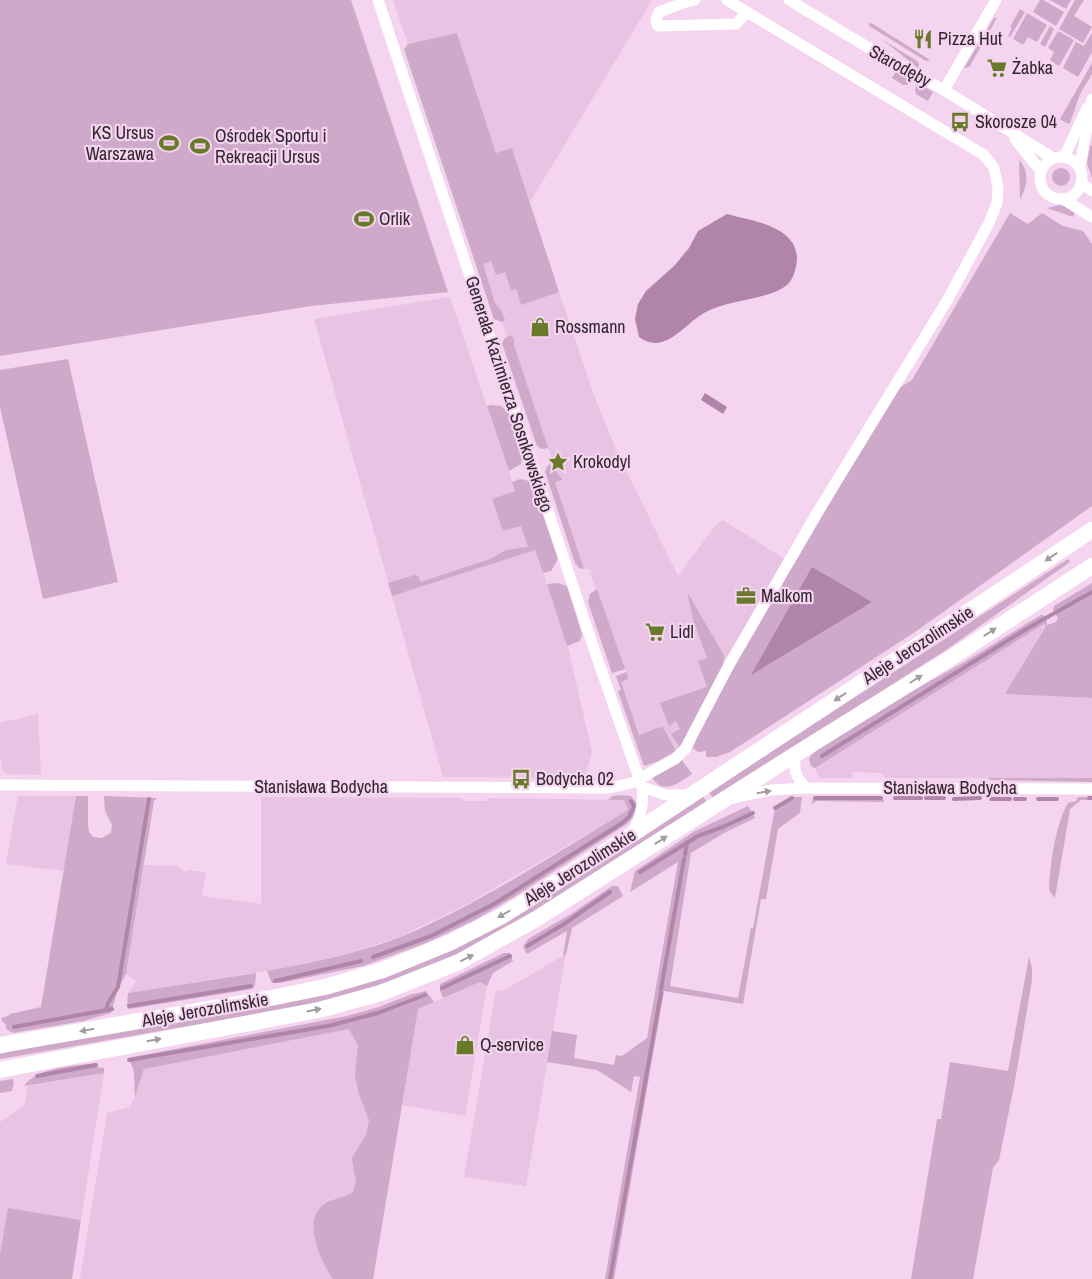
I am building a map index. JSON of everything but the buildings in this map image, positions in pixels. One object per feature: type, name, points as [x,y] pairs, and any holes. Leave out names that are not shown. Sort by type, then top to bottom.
[{"type":"main road","name":"Aleje Jerozolimskie","points":[[0,1045],[325,987],[369,975],[429,952],[494,920],[631,835],[1092,530]]},
{"type":"main road","name":"Aleje Jerozolimskie","points":[[0,1070],[319,1010],[404,985],[459,962],[509,935],[722,802],[949,659],[1092,566]]},
{"type":"street","name":"Generała Kazimierza Sosnkowskiego","points":[[378,0],[593,646],[641,782],[642,812],[631,835]]},
{"type":"street","points":[[695,0],[659,12],[656,20],[659,26],[736,24],[747,12]]},
{"type":"street","name":"Stanisława Bodycha","points":[[0,785],[610,788],[641,782],[675,759],[686,749],[729,664],[817,513],[948,299],[989,224],[997,203],[998,188],[994,168],[984,155],[727,0]]},
{"type":"street","name":"Starodęby","points":[[789,0],[879,54],[944,90],[1011,133],[1059,157]]},
{"type":"street","points":[[944,90],[996,0]]},
{"type":"street","points":[[683,3],[684,26]]},
{"type":"street","points":[[1092,98],[1059,157],[1046,163],[1041,171],[1040,179],[1042,188],[1051,196],[1064,199],[1092,217]]},
{"type":"street","points":[[1064,199],[1076,194],[1082,182],[1080,167],[1092,98]]},
{"type":"street","name":"Starodęby","points":[[1011,133],[1041,171]]},
{"type":"street","points":[[1059,157],[1073,160],[1080,167]]},
{"type":"street","points":[[1082,182],[1092,191]]},
{"type":"street","points":[[796,754],[795,772],[802,783],[808,788]]},
{"type":"street","points":[[641,782],[666,795],[691,794]]},
{"type":"street","name":"Stanisława Bodycha","points":[[722,802],[771,790],[808,788],[1092,789]]},
{"type":"shaded area","name":"Ośrodek Sportu i Rekreacji Ursus","points":[[0,0],[351,0],[448,292],[311,306],[0,356]]},
{"type":"shaded area","points":[[393,0],[652,0],[530,202],[512,148],[496,153],[457,33],[408,44]]},
{"type":"shaded area","points":[[1040,0],[1064,12],[1056,26],[1033,12]]},
{"type":"shaded area","points":[[1050,0],[1071,0],[1066,9]]},
{"type":"shaded area","points":[[1075,0],[1084,0],[1074,16],[1092,27],[1083,43],[1059,29]]},
{"type":"shaded area","points":[[1020,9],[1025,12],[1010,37],[1008,36],[1012,28],[1010,27]]},
{"type":"shaded area","points":[[1027,13],[1047,25],[1037,42],[1028,37],[1023,45],[1013,39]]},
{"type":"shaded area","points":[[994,18],[997,18],[970,66],[964,68]]},
{"type":"shaded area","points":[[869,23],[930,60],[926,61],[869,26]]},
{"type":"shaded area","points":[[1050,26],[1054,29],[1045,47],[1040,44]]},
{"type":"shaded area","points":[[1058,31],[1074,40],[1059,66],[1050,60],[1054,52],[1048,48]]},
{"type":"shaded area","points":[[457,33],[496,153],[512,148],[559,292],[521,305],[516,289],[511,291],[505,272],[496,275],[491,261],[483,264],[495,303],[501,310],[505,320],[502,322],[494,319],[404,49],[408,44]]},
{"type":"shaded area","points":[[1092,33],[1092,52],[1078,77],[1063,68],[1076,42],[1084,46]]},
{"type":"shaded area","points":[[883,40],[917,61],[919,64],[918,68]]},
{"type":"shaded area","points":[[1092,63],[1092,74],[1080,94],[1068,124],[1060,119]]},
{"type":"shaded area","points":[[897,70],[911,79],[907,85],[903,85],[892,78]]},
{"type":"shaded area","points":[[918,83],[933,92],[928,101],[916,94],[915,89]]},
{"type":"shaded area","points":[[1090,145],[1092,146],[1092,178],[1087,163]]},
{"type":"shaded area","points":[[1019,160],[1026,174],[1024,189],[1020,199]]},
{"type":"shaded area","points":[[1061,168],[1067,171],[1070,177],[1067,183],[1061,186],[1055,183],[1052,177],[1055,171]]},
{"type":"shaded area","points":[[1060,205],[1068,207],[1075,212],[1073,217],[1047,208]]},
{"type":"shaded area","points":[[1010,213],[1028,224],[1042,213],[1063,226],[1083,231],[1092,244],[1092,506],[915,632],[730,752],[716,757],[706,757],[706,751],[698,752],[693,748],[699,731],[734,667],[896,390],[912,380]]},
{"type":"shaded area","points":[[727,214],[770,226],[789,238],[794,246],[797,257],[792,279],[787,285],[770,294],[714,308],[704,313],[666,341],[648,342],[639,337],[635,319],[638,304],[646,291],[674,266],[689,248],[698,231]]},
{"type":"shaded area","points":[[491,261],[505,272],[511,290],[516,289],[521,304],[559,292],[594,395],[617,452],[678,576],[715,526],[723,520],[794,565],[734,667],[724,662],[680,748],[658,761],[644,766],[618,691],[621,690],[616,676],[626,672],[625,669],[612,673],[588,602],[590,594],[596,589],[589,569],[579,568],[575,563],[545,471],[547,465],[553,462],[548,448],[542,449],[537,446],[502,343],[507,336],[502,322],[494,319],[476,265]]},
{"type":"shaded area","points":[[450,297],[568,647],[592,752],[585,778],[443,777],[314,319]]},
{"type":"shaded area","points":[[511,335],[514,339],[514,345],[548,448],[542,449],[537,446],[502,343],[505,338]]},
{"type":"shaded area","points":[[68,359],[118,582],[43,599],[0,407],[0,370]]},
{"type":"shaded area","points":[[705,393],[727,407],[723,414],[701,400]]},
{"type":"shaded area","points":[[487,406],[501,406],[509,414],[523,454],[521,464],[509,471]]},
{"type":"shaded area","points":[[549,464],[563,480],[555,482],[584,569],[579,568],[575,563],[545,471]]},
{"type":"shaded area","points":[[520,479],[529,481],[533,486],[558,559],[551,571],[543,573],[535,550],[392,596],[388,583],[415,575],[418,576],[421,582],[490,559],[506,550],[528,547],[521,526],[503,531],[492,499],[515,491],[512,482]]},
{"type":"shaded area","points":[[1068,559],[1070,562],[946,650],[713,799],[709,792]]},
{"type":"shaded area","points":[[812,567],[872,602],[751,675]]},
{"type":"shaded area","points":[[558,583],[567,586],[582,634],[580,641],[567,646],[547,584]]},
{"type":"shaded area","points":[[1092,583],[1092,698],[1005,694],[1046,626],[1044,624],[815,768],[811,766],[809,759],[817,750],[855,724],[966,661],[1041,615],[1046,616],[1047,625],[1056,622],[1058,618],[1053,610],[1054,606]]},
{"type":"shaded area","points":[[597,589],[625,669],[612,673],[588,602],[590,594]]},
{"type":"shaded area","points":[[687,592],[724,655],[723,667],[680,748],[671,734],[680,729],[676,721],[669,726],[660,703],[707,687],[698,661],[707,658],[694,622]]},
{"type":"shaded area","points":[[1044,624],[1046,625],[1006,694],[1092,698],[1092,778],[885,778],[882,773],[852,772],[854,778],[819,778],[815,768]]},
{"type":"shaded area","points":[[627,672],[628,679],[621,682],[639,735],[663,727],[676,751],[644,766],[618,691],[621,690],[616,676]]},
{"type":"shaded area","points":[[38,714],[41,775],[7,774],[3,771],[0,755],[0,723]]},
{"type":"shaded area","points":[[681,759],[692,774],[670,786],[665,787],[655,782],[651,775]]},
{"type":"shaded area","points":[[987,778],[1092,778],[1092,782],[991,780]]},
{"type":"shaded area","points":[[18,796],[76,796],[64,871],[6,864]]},
{"type":"shaded area","points":[[76,796],[88,796],[89,832],[93,837],[101,838],[111,833],[112,825],[105,811],[104,796],[157,798],[154,801],[126,974],[118,988],[111,1013],[83,1021],[13,1033],[6,1029],[6,1024],[1,1018],[41,1007]]},
{"type":"shaded area","points":[[612,796],[631,796],[637,804],[634,816],[627,824],[475,920],[426,943],[363,966],[272,983],[267,971],[324,960],[381,944],[417,930],[471,903],[628,810],[624,800],[608,800]]},
{"type":"shaded area","points":[[703,796],[707,803],[501,932],[451,957],[379,985],[330,999],[280,1010],[0,1059],[0,1054],[8,1052],[406,969]]},
{"type":"shaded area","points":[[261,797],[462,798],[464,801],[486,801],[488,798],[624,800],[628,810],[467,904],[401,936],[350,953],[291,967],[128,993],[136,981],[126,974],[144,865],[178,866],[187,872],[187,870],[206,872],[202,896],[261,904]]},
{"type":"shaded area","points":[[792,797],[802,797],[800,813],[778,829],[766,899],[761,899],[743,1004],[664,991],[614,1279],[605,1279],[640,1077],[634,1076],[631,1092],[597,1070],[547,1062],[552,1031],[577,1035],[574,1058],[614,1065],[616,1055],[622,1056],[647,1038],[678,862],[630,892],[635,871],[695,831],[748,806],[755,818],[724,833],[691,853],[670,986],[738,998],[775,808]]},
{"type":"shaded area","points":[[813,797],[882,797],[884,802],[817,801],[812,804]]},
{"type":"shaded area","points":[[1078,797],[1092,797],[1092,800],[1081,800],[1070,809],[1055,898],[1049,888],[1052,856],[1057,832],[1068,803],[1076,801]]},
{"type":"shaded area","points":[[612,886],[618,886],[623,896],[572,928],[566,954],[563,956],[567,931],[527,954],[523,947],[528,939],[571,914]]},
{"type":"shaded area","points":[[504,953],[510,953],[513,961],[493,973],[487,986],[480,982],[443,998],[440,984]]},
{"type":"shaded area","points":[[566,954],[526,1186],[464,1177],[496,990],[503,991]]},
{"type":"shaded area","points":[[1029,957],[1032,968],[1032,980],[1015,1081],[999,1160],[993,1168],[973,1279],[911,1279],[937,1119],[941,1119],[950,1062],[1008,1071]]},
{"type":"shaded area","points":[[256,973],[255,985],[252,989],[129,1009],[127,1006],[128,993]]},
{"type":"shaded area","points":[[480,982],[487,986],[465,1116],[402,1105],[373,1279],[80,1279],[107,1113],[130,1107],[144,1069],[349,1029],[418,1009]]},
{"type":"shaded area","points":[[426,991],[434,1002],[418,1009],[373,1279],[333,1279],[320,1254],[314,1233],[316,1214],[321,1207],[328,1202],[353,1192],[356,1182],[352,1158],[366,1135],[369,1120],[358,1091],[355,1075],[358,1046],[349,1029],[144,1069],[135,1097],[133,1068],[128,1058],[347,1016]]},
{"type":"shaded area","points":[[96,1063],[97,1067],[104,1068],[104,1073],[24,1086],[30,1080],[47,1071]]},
{"type":"shaded area","points":[[104,1073],[81,1220],[8,1208],[0,1254],[0,1122],[24,1106],[28,1086]]},
{"type":"shaded area","points":[[13,1079],[12,1091],[0,1093],[0,1081]]},
{"type":"shaded area","points":[[8,1208],[81,1220],[72,1279],[0,1279],[0,1254]]},
{"type":"waterway","points":[[822,756],[1028,628],[1092,592]]},
{"type":"waterway","points":[[775,808],[792,798]]},
{"type":"waterway","points":[[815,798],[881,798]]},
{"type":"waterway","points":[[895,798],[921,798]]},
{"type":"waterway","points":[[926,798],[944,798]]},
{"type":"waterway","points":[[954,799],[980,798]]},
{"type":"waterway","points":[[106,1010],[118,987],[149,799]]},
{"type":"waterway","points":[[991,799],[1010,799]]},
{"type":"waterway","points":[[1015,799],[1025,799]]},
{"type":"waterway","points":[[1038,799],[1057,799]]},
{"type":"waterway","points":[[373,957],[431,936],[494,904],[622,823],[629,817],[634,806],[631,801]]},
{"type":"waterway","points":[[640,872],[698,836],[753,813]]},
{"type":"waterway","points":[[685,855],[687,842]]},
{"type":"waterway","points":[[661,989],[684,859]]},
{"type":"waterway","points":[[527,946],[564,924],[610,892]]},
{"type":"waterway","points":[[442,988],[510,956]]},
{"type":"waterway","points":[[275,981],[361,961]]},
{"type":"waterway","points":[[129,1006],[251,986]]},
{"type":"waterway","points":[[610,1279],[661,993]]},
{"type":"waterway","points":[[129,1060],[328,1026],[378,1013],[425,995]]},
{"type":"waterway","points":[[14,1027],[112,1009]]},
{"type":"waterway","points":[[37,1076],[96,1065]]},
{"type":"place","name":"Pizza Hut","points":[[923,39]]},
{"type":"place","name":"Żabka","points":[[997,68]]},
{"type":"place","name":"Skorosze 04","points":[[960,122]]},
{"type":"place","name":"KS Ursus Warszawa","points":[[169,143]]},
{"type":"place","name":"Ośrodek Sportu i Rekreacji Ursus","points":[[200,146]]},
{"type":"place","name":"Orlik","points":[[364,219]]},
{"type":"place","name":"Rossmann","points":[[540,327]]},
{"type":"place","name":"Krokodyl","points":[[558,462]]},
{"type":"place","name":"Malkom","points":[[746,596]]},
{"type":"place","name":"Lidl","points":[[655,632]]},
{"type":"place","name":"Bodycha 02","points":[[521,779]]},
{"type":"place","name":"Q-service","points":[[465,1045]]}]
